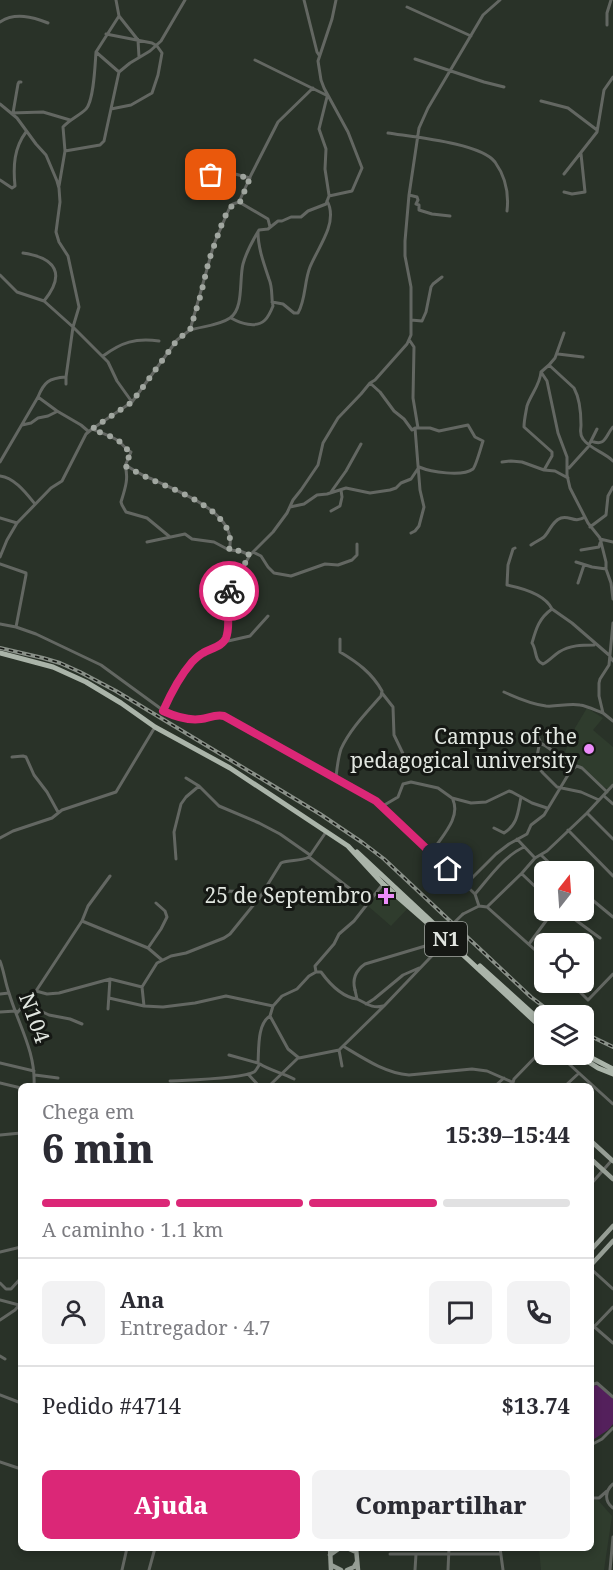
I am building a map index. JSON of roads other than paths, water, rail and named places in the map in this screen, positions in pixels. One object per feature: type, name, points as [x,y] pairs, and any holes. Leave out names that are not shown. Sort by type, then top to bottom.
[{"type":"highway","name":"N1","points":[[0,653],[69,673],[121,703],[155,727],[230,768],[348,846],[372,864],[534,1021]]},
{"type":"highway","name":"N1","points":[[348,846],[383,884],[534,1015]]},
{"type":"highway","points":[[594,1062],[599,1066],[613,1069]]},
{"type":"highway","points":[[594,1063],[613,1074]]},
{"type":"main road","points":[[594,1144],[613,1161]]},
{"type":"main road","points":[[594,1162],[613,1179]]},
{"type":"main road","points":[[594,1247],[612,1229]]},
{"type":"main road","points":[[594,1263],[613,1241]]},
{"type":"main road","points":[[330,1551],[331,1568],[341,1570]]},
{"type":"main road","points":[[330,1555],[336,1551]]},
{"type":"main road","points":[[356,1551],[358,1570]]},
{"type":"main road","points":[[347,1570],[354,1567],[357,1562]]},
{"type":"street","points":[[116,0],[119,16],[138,40],[139,57]]},
{"type":"street","points":[[65,151],[100,145],[104,141],[119,72],[157,46],[184,2],[178,0]]},
{"type":"street","points":[[304,0],[319,55]]},
{"type":"street","points":[[329,196],[352,191],[362,168],[348,132],[321,80],[318,61],[336,0]]},
{"type":"street","points":[[163,711],[172,692],[192,663],[201,654],[219,646],[225,639],[228,626],[227,596],[237,573],[251,554],[273,532],[318,465],[320,451],[338,418],[410,340],[411,286],[405,256],[405,241],[419,128],[428,108],[483,15],[500,0]]},
{"type":"street","points":[[607,26],[607,13],[611,0]]},
{"type":"street","points":[[407,7],[471,36]]},
{"type":"street","points":[[0,22],[18,16],[48,23]]},
{"type":"street","points":[[66,384],[73,327],[79,307],[68,256],[56,232],[60,202],[59,188],[65,151],[63,127],[89,104],[96,52],[119,16]]},
{"type":"street","points":[[106,34],[157,46],[162,53],[152,93],[131,105],[111,109]]},
{"type":"street","points":[[96,52],[119,72]]},
{"type":"street","points":[[415,59],[504,87]]},
{"type":"street","points":[[255,60],[328,95]]},
{"type":"street","points":[[564,174],[597,130],[604,90],[613,77]]},
{"type":"street","points":[[12,113],[18,84],[21,82]]},
{"type":"street","points":[[240,202],[278,122],[313,88]]},
{"type":"street","points":[[272,302],[283,304],[294,314],[298,313],[309,269],[329,228],[330,205],[327,202],[329,196],[325,169],[326,149],[319,129],[328,95]]},
{"type":"street","points":[[541,101],[568,108],[597,130]]},
{"type":"street","points":[[0,104],[12,113],[49,160],[59,188]]},
{"type":"street","points":[[12,113],[43,112],[70,120]]},
{"type":"street","points":[[0,180],[12,188],[15,186],[14,158],[20,140],[26,132]]},
{"type":"street","points":[[388,133],[450,143],[477,151],[494,161],[508,191],[507,211]]},
{"type":"street","points":[[564,192],[572,194],[585,192],[581,154]]},
{"type":"street","points":[[211,175],[227,174],[250,178]]},
{"type":"street","points":[[409,195],[417,197],[416,204],[419,205],[419,210],[450,216]]},
{"type":"street","points":[[0,557],[17,523],[51,488],[62,480],[90,430],[132,402],[177,340],[190,330],[212,326],[231,318],[239,302],[244,259],[258,231],[291,217],[301,217],[308,211],[326,204],[329,196]]},
{"type":"street","points":[[190,330],[209,260],[224,218],[233,204],[240,202],[268,219],[270,227]]},
{"type":"street","points":[[231,318],[241,323],[259,324],[269,315],[273,306],[270,280],[259,245],[258,231]]},
{"type":"street","points":[[23,253],[50,262],[56,272],[55,287],[45,301]]},
{"type":"street","points":[[0,275],[17,292],[45,301],[73,327],[108,362],[117,381],[132,402]]},
{"type":"street","points":[[411,320],[422,321],[431,287],[442,277]]},
{"type":"street","points":[[540,372],[557,354],[564,333]]},
{"type":"street","points":[[410,340],[414,349],[413,398],[420,490],[424,507],[419,526],[411,533]]},
{"type":"street","points":[[103,356],[127,342],[159,341]]},
{"type":"street","points":[[557,354],[583,357]]},
{"type":"street","points":[[549,365],[575,390],[579,400],[581,435],[613,461]]},
{"type":"street","points":[[540,372],[548,381],[558,433],[567,457],[570,488],[590,527],[599,538],[605,555],[613,599]]},
{"type":"street","points":[[540,372],[540,379],[527,408],[524,427],[552,452],[544,470]]},
{"type":"street","points":[[0,462],[44,384],[66,377]]},
{"type":"street","points":[[370,383],[412,430],[430,428],[439,432],[467,424],[475,437],[483,442],[476,465],[471,470],[430,472],[419,468]]},
{"type":"street","points":[[38,397],[90,430],[121,442],[131,452],[125,466],[127,481],[121,502],[123,508],[126,512],[147,518],[170,537]]},
{"type":"street","points":[[22,425],[32,423],[38,418],[57,411]]},
{"type":"street","points":[[589,443],[601,443],[613,427]]},
{"type":"street","points":[[568,469],[588,447],[597,429]]},
{"type":"street","points":[[331,492],[361,444]]},
{"type":"street","points":[[502,462],[515,461],[555,471],[568,478]]},
{"type":"street","points":[[125,466],[188,495],[214,513],[227,529],[232,542],[229,550]]},
{"type":"street","points":[[290,507],[304,504],[317,495],[346,488],[370,493],[390,490],[411,479],[419,468]]},
{"type":"street","points":[[0,476],[9,478],[18,485],[35,504]]},
{"type":"street","points":[[590,527],[606,515],[608,496],[613,488]]},
{"type":"street","points":[[331,511],[340,506],[341,490]]},
{"type":"street","points":[[531,545],[545,536],[559,519],[582,520],[585,517]]},
{"type":"street","points":[[0,518],[17,523]]},
{"type":"street","points":[[147,542],[184,534],[192,538],[214,542],[229,550],[261,556],[274,573],[291,576],[325,564],[338,565],[352,560],[357,555],[357,544]]},
{"type":"street","points":[[599,538],[613,542]]},
{"type":"street","points":[[582,550],[599,546],[601,544],[599,538]]},
{"type":"street","points":[[515,548],[509,558],[507,585],[523,588],[540,597],[613,661]]},
{"type":"street","points":[[576,562],[606,569]]},
{"type":"street","points":[[0,564],[27,575],[16,627]]},
{"type":"street","points":[[578,583],[584,565]]},
{"type":"street","points":[[552,609],[538,622],[532,643],[539,663],[547,663],[561,651],[573,646],[596,645]]},
{"type":"street","points":[[225,639],[228,641],[250,636],[268,616]]},
{"type":"street","points":[[603,713],[599,683],[609,665],[613,623]]},
{"type":"street","points":[[0,624],[36,634],[101,665],[163,711],[190,719],[224,716],[336,777],[376,801],[475,894],[479,906]]},
{"type":"street","points":[[340,639],[340,652],[368,671],[393,707],[394,735],[407,762]]},
{"type":"street","points":[[504,692],[524,701],[541,705],[580,705],[603,713],[613,721]]},
{"type":"street","points":[[336,777],[340,753],[350,733],[382,693]]},
{"type":"street","points":[[0,838],[13,831],[52,818],[62,810],[116,792],[155,727]]},
{"type":"street","points":[[536,730],[540,742],[536,760],[543,773],[557,787],[581,792],[599,800]]},
{"type":"street","points":[[540,742],[552,749],[570,770]]},
{"type":"street","points":[[12,757],[26,757],[34,776],[47,792],[58,812]]},
{"type":"street","points":[[465,885],[496,854],[527,834],[531,825],[542,816],[570,770],[579,767],[607,792]]},
{"type":"street","points":[[186,778],[199,786],[219,806],[280,834],[368,902]]},
{"type":"street","points":[[381,807],[398,797],[403,784],[408,782],[438,788],[452,798],[464,802],[486,802],[509,791],[515,792],[547,808]]},
{"type":"street","points":[[487,907],[535,858],[587,813],[613,785]]},
{"type":"street","points":[[176,859],[174,832],[181,804],[199,786]]},
{"type":"street","points":[[604,796],[613,804]]},
{"type":"street","points":[[494,828],[504,833],[508,831],[519,815],[521,797]]},
{"type":"street","points":[[432,853],[450,826],[456,806],[452,798]]},
{"type":"street","points":[[587,813],[613,839]]},
{"type":"street","points":[[568,830],[613,876]]},
{"type":"street","points":[[144,1006],[142,987],[157,963],[224,938],[260,897],[280,863],[306,859],[326,832]]},
{"type":"street","points":[[517,839],[535,858]]},
{"type":"street","points":[[475,894],[506,860],[524,847]]},
{"type":"street","points":[[541,855],[547,861]]},
{"type":"street","points":[[522,873],[534,885]]},
{"type":"street","points":[[0,1012],[16,1012],[36,992],[82,921],[88,906],[110,876]]},
{"type":"street","points":[[316,972],[315,966],[334,944],[339,934],[354,921],[383,884]]},
{"type":"street","points":[[206,900],[223,891],[253,892],[260,897]]},
{"type":"street","points":[[594,901],[613,917]]},
{"type":"street","points":[[148,948],[167,917],[165,911],[156,903]]},
{"type":"street","points":[[357,999],[353,981],[360,967],[432,944],[463,914],[479,906],[487,907],[534,949]]},
{"type":"street","points":[[82,921],[148,948],[162,960]]},
{"type":"street","points":[[529,944],[546,921]]},
{"type":"street","points":[[577,921],[600,938]]},
{"type":"street","points":[[272,1083],[298,1058],[339,1050],[448,939]]},
{"type":"street","name":"N104","points":[[0,961],[30,1050],[34,1083]]},
{"type":"street","points":[[366,1004],[403,975],[420,967]]},
{"type":"street","points":[[170,1081],[222,1078],[255,1071],[259,1063],[263,1026],[273,1006],[282,996],[297,989],[316,972],[321,972],[336,988],[352,998],[377,1008],[384,1006]]},
{"type":"street","points":[[581,993],[588,1000],[613,974]]},
{"type":"street","points":[[36,992],[59,993],[110,979],[142,987]]},
{"type":"street","points":[[108,1009],[110,979]]},
{"type":"street","points":[[0,994],[9,993]]},
{"type":"street","points":[[109,998],[144,1006],[163,1007],[226,996],[273,1006]]},
{"type":"street","points":[[26,1004],[49,1015],[82,1024]]},
{"type":"street","points":[[270,1016],[288,1049],[298,1058]]},
{"type":"street","points":[[343,1046],[373,1064],[401,1074],[472,1069],[487,1071],[511,1083]]},
{"type":"street","points":[[339,1050],[342,1066]]},
{"type":"street","points":[[229,1056],[259,1063],[265,1068],[282,1073],[294,1080]]},
{"type":"street","points":[[513,1083],[534,1059]]},
{"type":"street","points":[[0,1064],[58,1078]]},
{"type":"street","points":[[570,1065],[590,1083]]},
{"type":"street","points":[[568,1083],[579,1073]]},
{"type":"street","points":[[248,1074],[256,1083]]},
{"type":"street","points":[[498,1083],[504,1078]]},
{"type":"street","points":[[0,1083],[18,1087]]},
{"type":"street","points":[[594,1087],[613,1104]]},
{"type":"street","points":[[0,1135],[18,1133]]},
{"type":"street","points":[[594,1181],[613,1161]]},
{"type":"street","points":[[0,1252],[18,1248]]},
{"type":"street","points":[[594,1270],[613,1288]]},
{"type":"street","points":[[0,1283],[6,1289],[11,1289],[18,1281]]},
{"type":"street","points":[[0,1300],[18,1304]]},
{"type":"street","points":[[0,1320],[18,1306]]},
{"type":"street","points":[[594,1325],[613,1306]]},
{"type":"street","points":[[594,1329],[613,1343]]},
{"type":"street","points":[[0,1356],[4,1359]]},
{"type":"street","points":[[594,1384],[597,1383],[613,1396]]},
{"type":"street","points":[[0,1395],[18,1402]]},
{"type":"street","points":[[594,1443],[613,1428]]},
{"type":"street","points":[[0,1462],[18,1468]]},
{"type":"street","points":[[599,1498],[613,1484]]},
{"type":"street","points":[[607,1490],[607,1503]]},
{"type":"street","points":[[594,1498],[599,1498],[613,1508]]},
{"type":"street","points":[[610,1570],[613,1537]]},
{"type":"street","points":[[122,1570],[126,1551]]},
{"type":"street","points":[[149,1570],[154,1551]]},
{"type":"street","points":[[448,1551],[448,1570]]},
{"type":"street","points":[[500,1551],[503,1570]]},
{"type":"street","points":[[390,1554],[501,1554]]},
{"type":"street","points":[[416,1554],[416,1570]]},
{"type":"railway","points":[[0,648],[60,663],[80,672],[116,691],[320,814],[384,859],[542,1005]]},
{"type":"railway","points":[[594,1038],[613,1047]]},
{"type":"place","name":"Campus of the pedagogical university","points":[[589,749]]},
{"type":"place","name":"25 de Septembro","points":[[386,896]]}]
